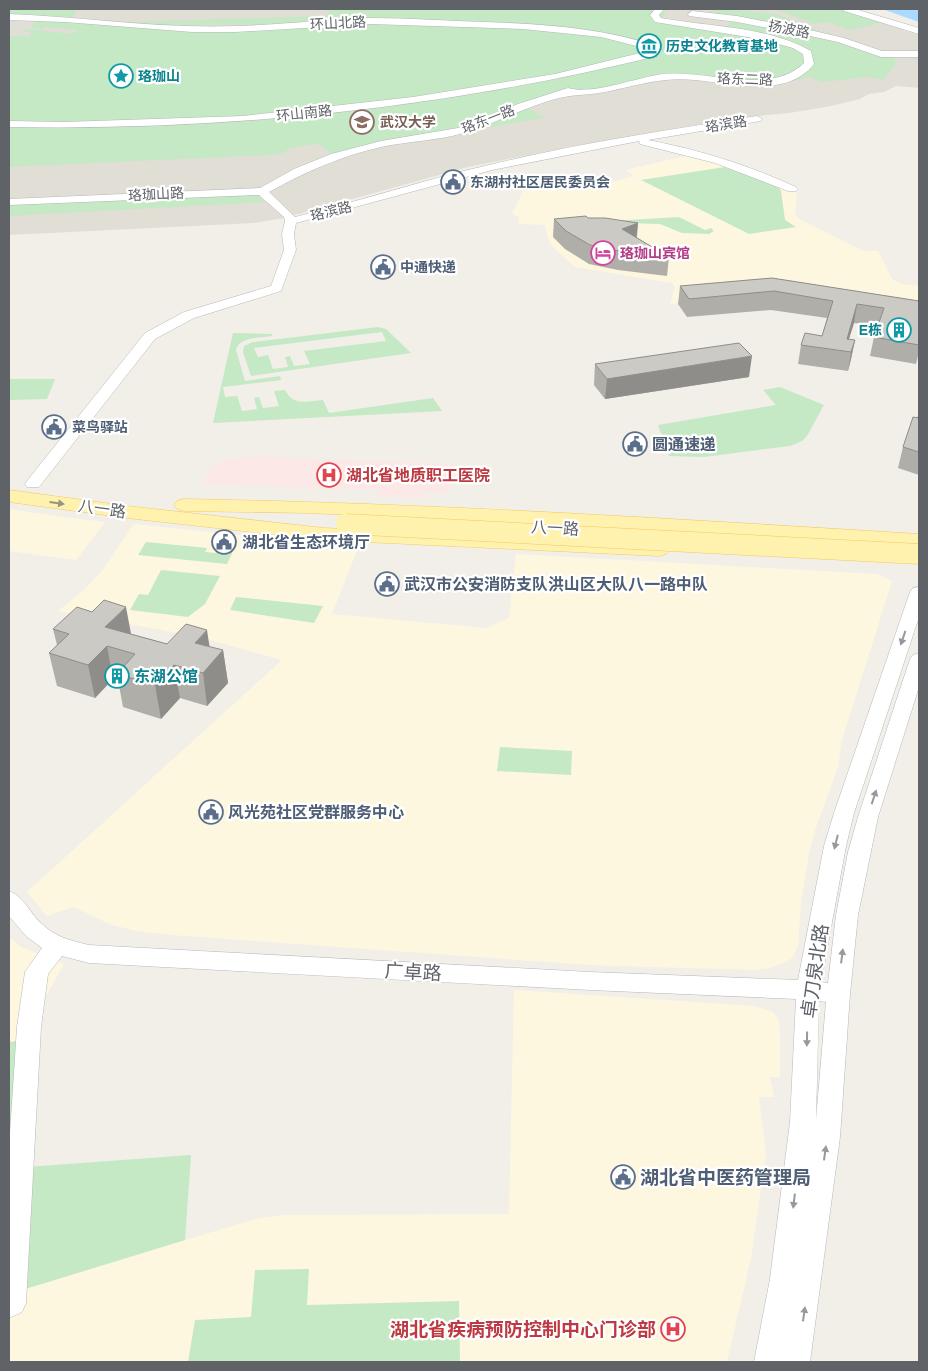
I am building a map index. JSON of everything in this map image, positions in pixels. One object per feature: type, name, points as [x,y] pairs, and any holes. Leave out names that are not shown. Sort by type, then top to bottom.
[{"type":"main road","name":"八一路","points":[[9,480],[194,513],[352,536],[919,562]]},
{"type":"main road","name":"八一路","points":[[9,496],[194,513],[919,547]]},
{"type":"main road","name":"八一路","points":[[194,513],[310,506],[919,540]]},
{"type":"main road","name":"八一路","points":[[346,520],[919,554]]},
{"type":"main road","points":[[673,525],[673,551]]},
{"type":"street","points":[[658,9],[670,11]]},
{"type":"street","name":"珞东二路","points":[[556,95],[675,76],[772,82],[797,76],[809,64],[808,53],[795,46],[759,37],[658,20],[654,15],[658,9]]},
{"type":"street","points":[[847,9],[919,31]]},
{"type":"street","name":"扬波路","points":[[686,13],[784,28],[841,40],[881,54],[919,54]]},
{"type":"street","name":"环山北路","points":[[9,17],[65,19],[192,29],[235,29],[371,21],[539,26],[600,34],[633,41],[657,49],[658,51],[652,55]]},
{"type":"street","name":"珞东一路","points":[[262,190],[289,175],[335,156],[381,144],[460,131],[615,75],[652,55]]},
{"type":"street","name":"环山南路","points":[[9,124],[64,125],[243,120],[434,97],[572,74],[652,55]]},
{"type":"street","name":"珞滨路","points":[[33,484],[150,336],[189,314],[276,288],[290,250],[288,234],[291,221],[332,212],[491,168],[633,140],[757,119]]},
{"type":"street","points":[[633,140],[690,152],[744,167],[792,188]]},
{"type":"street","points":[[262,190],[291,221]]},
{"type":"street","name":"珞珈山路","points":[[9,202],[262,190]]},
{"type":"street","name":"卓刀泉北路","points":[[768,1362],[784,1280],[804,1122],[808,990],[835,846],[844,813],[919,592]]},
{"type":"street","name":"卓刀泉北路","points":[[796,1362],[827,1137],[838,994],[848,915],[859,852],[868,817],[919,659]]},
{"type":"street","name":"广卓路","points":[[9,899],[31,929],[56,946],[89,954],[590,982],[808,990],[838,994]]},
{"type":"street","points":[[9,1305],[12,1303],[30,1019],[38,972],[56,946]]},
{"type":"shaded area","name":"武汉大学","points":[[9,9],[840,9],[919,35],[919,88],[896,86],[884,92],[869,94],[860,99],[826,107],[737,118],[574,146],[468,167],[284,218],[254,223],[9,235]]},
{"type":"shaded area","name":"珞珈山宾馆","points":[[694,154],[750,172],[797,193],[795,215],[801,220],[863,251],[878,251],[892,279],[902,284],[919,286],[919,319],[768,295],[670,304],[675,287],[672,283],[575,267],[552,246],[548,239],[545,225],[519,224],[519,217],[512,214],[524,189],[584,189],[634,176],[625,170]]},
{"type":"shaded area","name":"湖北省地质职工医院","points":[[249,457],[453,464],[449,493],[425,492],[424,498],[379,496],[379,490],[202,484],[212,465],[226,460]]},
{"type":"shaded area","points":[[9,509],[105,522],[76,560],[9,551]]},
{"type":"shaded area","points":[[134,524],[358,548],[332,614],[487,628],[509,618],[516,554],[877,574],[892,581],[842,740],[838,767],[815,830],[801,903],[798,946],[793,957],[770,968],[754,970],[590,965],[171,935],[136,931],[109,924],[74,907],[47,916],[27,892],[282,660],[195,636],[58,611],[84,590],[101,572]]},
{"type":"shaded area","points":[[9,937],[21,947],[64,964],[42,1003],[34,1039],[9,1042]]},
{"type":"shaded area","points":[[514,990],[754,1006],[773,1012],[778,1018],[780,1077],[770,1077],[774,1097],[759,1097],[766,1153],[751,1258],[727,1362],[9,1362],[9,1296],[22,1290],[242,1223],[283,1215],[509,1214]]},
{"type":"green space","points":[[9,9],[77,9],[73,17],[37,17],[9,14]]},
{"type":"green space","name":"武汉大学","points":[[330,9],[643,9],[667,13],[661,18],[740,29],[726,27],[734,20],[817,36],[894,56],[896,64],[883,80],[867,77],[823,82],[809,77],[783,83],[677,78],[559,97],[527,107],[544,118],[383,145],[336,157],[318,143],[288,149],[284,153],[269,155],[9,167],[9,36],[29,36],[32,32],[22,32],[28,29],[72,34],[78,30],[46,27],[42,29],[31,28],[35,20],[160,29],[267,28],[266,24],[163,25],[127,22],[326,16]]},
{"type":"green space","points":[[717,9],[776,14],[827,34],[750,18],[708,12]]},
{"type":"green space","points":[[776,9],[840,9],[885,22],[849,30],[827,22],[813,24]]},
{"type":"green space","points":[[725,167],[753,176],[779,188],[785,220],[796,227],[749,234],[641,180]]},
{"type":"green space","points":[[257,194],[264,202],[9,216],[9,205]]},
{"type":"green space","points":[[679,217],[705,230],[711,228],[714,231],[709,234],[682,233],[660,224],[595,222]]},
{"type":"green space","points":[[378,327],[386,329],[411,353],[251,376],[243,352],[244,346],[253,342]],"holes":[[[382,332],[386,341],[304,351],[310,364],[294,366],[290,356],[285,357],[288,367],[273,369],[268,355],[258,357],[254,348]]]},
{"type":"green space","points":[[233,333],[272,334],[272,336],[241,342],[236,350],[245,381],[280,376],[281,380],[223,387],[225,397],[237,396],[242,411],[257,409],[254,398],[259,397],[263,408],[279,406],[274,391],[285,390],[292,399],[297,401],[323,400],[329,413],[433,398],[442,411],[213,423]]},
{"type":"green space","points":[[9,379],[55,379],[47,399],[9,400]]},
{"type":"green space","points":[[780,387],[824,405],[807,436],[802,441],[790,446],[704,457],[669,456],[658,425],[776,405],[763,390]]},
{"type":"green space","points":[[146,542],[207,548],[205,552],[226,554],[228,549],[234,549],[227,564],[138,555]]},
{"type":"green space","points":[[161,570],[220,576],[205,604],[188,617],[130,610],[139,594],[148,595]]},
{"type":"green space","points":[[236,597],[323,606],[314,623],[230,610]]},
{"type":"green space","points":[[500,747],[572,751],[571,775],[497,771]]},
{"type":"green space","points":[[20,1041],[9,1237],[9,1042]]},
{"type":"green space","points":[[191,1155],[185,1240],[22,1290],[27,1167]]},
{"type":"green space","points":[[309,1269],[307,1305],[459,1301],[460,1362],[188,1362],[195,1320],[251,1317],[255,1270]]},
{"type":"water","points":[[882,9],[919,9],[919,22]]},
{"type":"building","points":[[586,216],[588,218],[605,218],[638,223],[622,229],[669,257],[619,251],[590,245],[566,231],[554,219]]},
{"type":"building","points":[[772,278],[919,301],[919,345],[874,337],[884,308],[857,304],[847,339],[855,340],[851,352],[801,345],[805,333],[822,336],[833,301],[774,291],[689,299],[680,286]]},
{"type":"building","points":[[739,343],[752,356],[607,379],[595,364]]},
{"type":"building","points":[[919,414],[919,452],[903,447],[913,417],[918,418]]},
{"type":"building","points":[[104,600],[126,607],[105,627],[167,644],[186,624],[207,630],[195,643],[223,650],[203,673],[174,665],[155,685],[117,674],[135,654],[107,646],[88,665],[49,653],[69,634],[53,629],[77,607],[92,612]]},
{"type":"place","name":"历史文化教育基地","points":[[649,46]]},
{"type":"place","name":"珞珈山","points":[[121,76]]},
{"type":"place","name":"武汉大学","points":[[362,122]]},
{"type":"place","name":"东湖村社区居民委员会","points":[[453,182]]},
{"type":"place","name":"珞珈山宾馆","points":[[603,253]]},
{"type":"place","name":"中通快递","points":[[383,267]]},
{"type":"place","name":"E栋","points":[[899,330]]},
{"type":"place","name":"菜鸟驿站","points":[[54,427]]},
{"type":"place","name":"圆通速递","points":[[635,444]]},
{"type":"place","name":"湖北省地质职工医院","points":[[329,475]]},
{"type":"place","name":"湖北省生态环境厅","points":[[224,542]]},
{"type":"place","name":"武汉市公安消防支队洪山区大队八一路中队","points":[[387,584]]},
{"type":"place","name":"东湖公馆","points":[[117,676]]},
{"type":"place","name":"风光苑社区党群服务中心","points":[[211,812]]},
{"type":"place","name":"湖北省中医药管理局","points":[[623,1177]]},
{"type":"place","name":"湖北省疾病预防控制中心门诊部","points":[[673,1329]]}]
